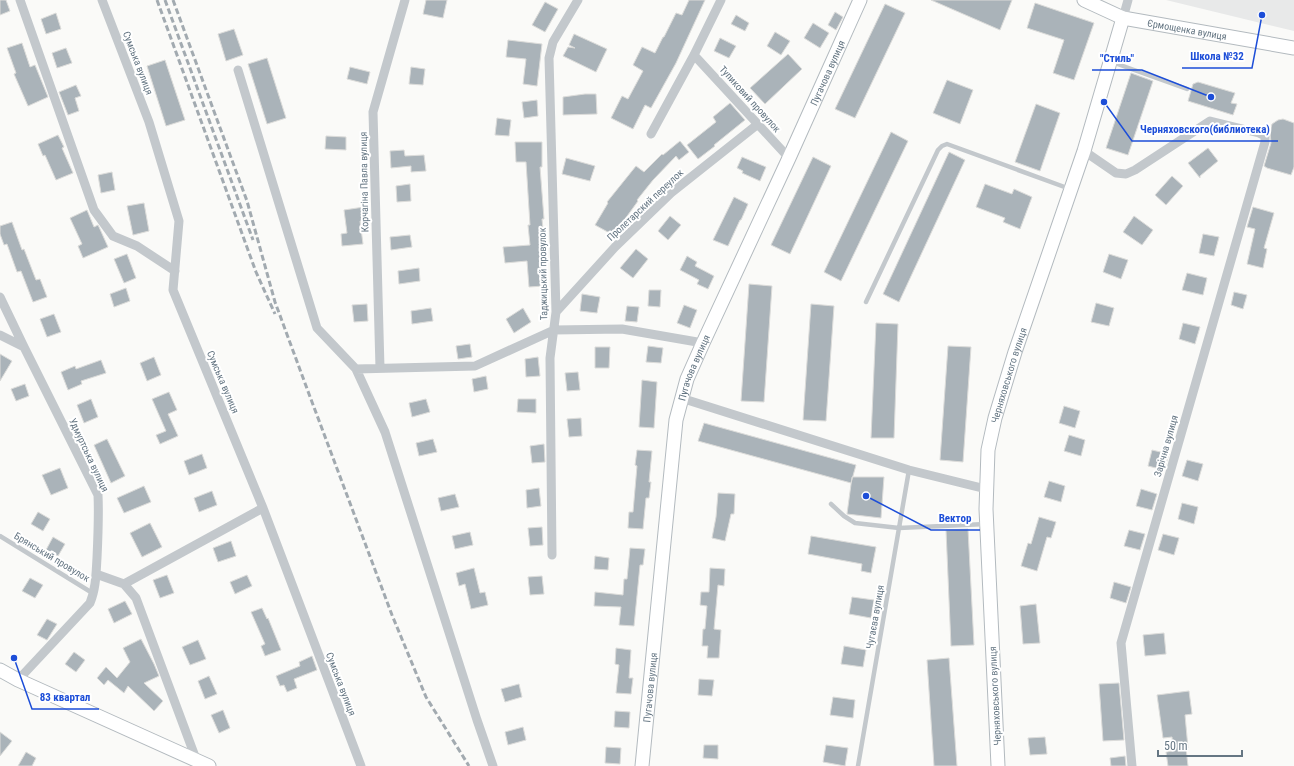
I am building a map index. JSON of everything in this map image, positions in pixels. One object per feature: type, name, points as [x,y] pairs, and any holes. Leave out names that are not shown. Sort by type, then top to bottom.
[{"type":"street","points":[[20,0],[94,210],[113,236],[137,246],[175,271]]},
{"type":"street","name":"Сумська вулиця","points":[[102,0],[149,122],[179,221],[173,290],[263,508],[361,766]]},
{"type":"street","name":"Корчагіна Павла вулиця","points":[[380,368],[373,112],[404,0]]},
{"type":"street","name":"Таджицький провулок","points":[[552,555],[550,358],[556,312],[549,58],[553,42],[578,0]]},
{"type":"street","points":[[651,134],[694,55],[721,0]]},
{"type":"street","name":"Пугачова вулиця","points":[[642,766],[676,420],[681,398],[703,343],[789,158],[860,0]]},
{"type":"street","name":"Єрмощенка вулиця","points":[[1084,0],[1123,18],[1294,48]]},
{"type":"street","name":"Черняховського вулиця","points":[[998,766],[987,524],[986,489],[988,450],[995,418],[1016,352],[1084,152],[1128,0]]},
{"type":"street","name":"Тупиковий провулок","points":[[694,55],[789,158]]},
{"type":"street","points":[[238,70],[317,328],[356,369],[384,432],[474,712],[493,766]]},
{"type":"street","name":"Зарічна вулиця","points":[[1084,152],[1116,172],[1126,174],[1135,170],[1210,121],[1260,133],[1265,136],[1265,142],[1121,643],[1132,766]]},
{"type":"street","name":"Пролетарский переулок","points":[[556,312],[615,247],[671,193],[758,124]]},
{"type":"street","name":"Удмуртська вулиця","points":[[0,296],[98,496],[99,520],[94,594],[90,603],[18,680]]},
{"type":"street","points":[[356,369],[475,366],[554,330],[622,330],[703,343]]},
{"type":"street","points":[[0,334],[24,347]]},
{"type":"street","points":[[681,398],[909,470],[986,489]]},
{"type":"street","points":[[124,584],[263,508]]},
{"type":"street","points":[[96,574],[124,584],[136,598],[196,759]]},
{"type":"street","points":[[0,670],[18,680],[209,766]]},
{"type":"lane","points":[[1111,61],[1187,89]]},
{"type":"lane","points":[[866,302],[938,150],[942,146],[947,144],[1071,190]]},
{"type":"lane","name":"Чугаєва вулиця","points":[[858,766],[909,470]]},
{"type":"lane","points":[[831,504],[844,516],[855,522],[899,528],[987,524]]},
{"type":"lane","name":"Брянський провулок","points":[[0,536],[94,594]]},
{"type":"shaded area","points":[[1166,0],[1294,0],[1294,31]]},
{"type":"building","points":[[0,0],[6,0],[10,11],[0,15]]},
{"type":"building","points":[[426,0],[447,0],[443,18],[423,14]]},
{"type":"building","points":[[689,0],[705,0],[676,63],[651,108],[645,105],[633,129],[611,118],[622,96],[628,99],[643,71],[633,65],[642,47],[655,53],[676,13],[682,15]]},
{"type":"building","points":[[931,0],[1012,0],[1000,30]]},
{"type":"building","points":[[545,2],[558,9],[545,32],[532,25]]},
{"type":"building","points":[[1035,3],[1094,23],[1074,80],[1053,73],[1064,40],[1027,28]]},
{"type":"building","points":[[885,4],[905,13],[855,118],[835,109]]},
{"type":"building","points":[[835,12],[843,17],[836,30],[828,25]]},
{"type":"building","points":[[56,13],[61,29],[46,34],[41,19]]},
{"type":"building","points":[[736,15],[749,23],[745,31],[731,24]]},
{"type":"building","points":[[813,23],[829,33],[820,48],[804,38]]},
{"type":"building","points":[[234,29],[243,55],[226,61],[218,34]]},
{"type":"building","points":[[775,32],[790,41],[781,55],[767,46]]},
{"type":"building","points":[[574,34],[607,49],[596,72],[563,56],[568,47],[575,48],[569,45]]},
{"type":"building","points":[[720,38],[736,46],[729,58],[714,51]]},
{"type":"building","points":[[508,40],[542,44],[537,86],[523,84],[526,59],[506,57]]},
{"type":"building","points":[[22,43],[30,67],[35,65],[48,97],[28,106],[14,74],[16,73],[7,48]]},
{"type":"building","points":[[66,48],[72,63],[57,68],[52,53]]},
{"type":"building","points":[[788,54],[802,69],[765,104],[750,88]]},
{"type":"building","points":[[267,58],[286,118],[267,124],[248,64]]},
{"type":"building","points":[[165,60],[185,120],[166,126],[147,66]]},
{"type":"building","points":[[350,67],[370,72],[367,84],[347,79]]},
{"type":"building","points":[[411,67],[425,69],[423,85],[409,84]]},
{"type":"building","points":[[1131,73],[1153,81],[1128,155],[1106,148]]},
{"type":"building","points":[[947,80],[973,90],[960,124],[933,113]]},
{"type":"building","points":[[1198,82],[1235,93],[1231,103],[1237,104],[1233,115],[1188,101],[1193,84]]},
{"type":"building","points":[[76,85],[81,96],[75,98],[79,111],[68,115],[59,92]]},
{"type":"building","points":[[596,94],[597,114],[563,115],[563,97]]},
{"type":"building","points":[[537,100],[538,116],[524,118],[522,102]]},
{"type":"building","points":[[730,103],[745,120],[698,159],[687,145],[716,122],[713,117]]},
{"type":"building","points":[[1036,104],[1060,113],[1040,171],[1015,162]]},
{"type":"building","points":[[497,118],[511,120],[509,136],[495,135]]},
{"type":"building","points":[[1283,119],[1294,123],[1294,167],[1291,175],[1264,166],[1271,143],[1270,132],[1272,124]]},
{"type":"building","points":[[891,132],[908,141],[841,281],[824,272]]},
{"type":"building","points":[[58,135],[73,173],[56,180],[45,155],[43,156],[38,144]]},
{"type":"building","points":[[326,136],[346,137],[346,150],[325,149]]},
{"type":"building","points":[[680,141],[689,152],[679,160],[676,156],[653,180],[637,200],[638,201],[615,236],[595,225],[608,203],[607,202],[636,166],[644,172],[662,154],[663,155]]},
{"type":"building","points":[[515,142],[542,142],[542,167],[540,167],[544,240],[540,240],[543,286],[529,287],[527,261],[505,263],[503,247],[530,245],[526,162],[516,162]]},
{"type":"building","points":[[1208,148],[1218,161],[1200,176],[1200,178],[1188,163]]},
{"type":"building","points":[[404,150],[405,156],[424,155],[426,171],[411,172],[411,166],[391,168],[390,151]]},
{"type":"building","points":[[949,152],[965,160],[899,302],[883,294]]},
{"type":"building","points":[[742,157],[766,167],[760,181],[742,173],[743,171],[737,168]]},
{"type":"building","points":[[813,157],[831,166],[790,254],[771,245]]},
{"type":"building","points":[[566,158],[595,166],[590,181],[562,174]]},
{"type":"building","points":[[112,172],[115,190],[101,193],[98,175]]},
{"type":"building","points":[[1172,176],[1183,186],[1166,205],[1155,195]]},
{"type":"building","points":[[410,184],[411,201],[397,202],[396,186]]},
{"type":"building","points":[[985,184],[1012,194],[1014,189],[1032,197],[1020,229],[1003,222],[1005,218],[976,207]]},
{"type":"building","points":[[734,197],[748,204],[728,246],[713,240]]},
{"type":"building","points":[[144,203],[149,231],[133,235],[127,206]]},
{"type":"building","points":[[364,207],[366,220],[360,221],[363,244],[342,246],[341,234],[347,233],[344,210]]},
{"type":"building","points":[[1253,207],[1274,213],[1264,248],[1267,249],[1263,268],[1247,264],[1255,229],[1247,227]]},
{"type":"building","points":[[87,210],[94,227],[98,225],[108,247],[83,258],[78,246],[82,244],[70,218]]},
{"type":"building","points":[[670,216],[681,225],[668,240],[658,231]]},
{"type":"building","points":[[1134,216],[1153,230],[1142,245],[1123,232]]},
{"type":"building","points":[[12,222],[22,250],[24,249],[36,280],[40,279],[47,297],[33,302],[21,271],[17,272],[7,244],[4,245],[0,234],[0,226]]},
{"type":"building","points":[[1203,234],[1219,237],[1214,256],[1199,253]]},
{"type":"building","points":[[410,235],[412,247],[391,250],[390,237]]},
{"type":"building","points":[[636,249],[648,259],[633,278],[620,268]]},
{"type":"building","points":[[127,254],[136,278],[124,283],[114,259]]},
{"type":"building","points":[[1109,254],[1128,260],[1121,279],[1103,272]]},
{"type":"building","points":[[687,256],[697,262],[695,266],[714,276],[708,289],[697,284],[699,280],[680,270]]},
{"type":"building","points":[[419,268],[420,281],[399,284],[398,271]]},
{"type":"building","points":[[1187,273],[1207,278],[1203,295],[1182,290]]},
{"type":"building","points":[[749,284],[772,286],[764,402],[741,401]]},
{"type":"building","points":[[126,288],[130,301],[114,307],[110,294]]},
{"type":"building","points":[[649,290],[661,290],[660,307],[648,306]]},
{"type":"building","points":[[1234,292],[1247,295],[1243,309],[1231,305]]},
{"type":"building","points":[[582,294],[600,297],[597,313],[580,311]]},
{"type":"building","points":[[1096,303],[1114,308],[1109,326],[1091,322]]},
{"type":"building","points":[[367,304],[368,321],[354,322],[352,305]]},
{"type":"building","points":[[811,304],[834,306],[826,421],[803,420]]},
{"type":"building","points":[[684,305],[697,310],[690,328],[677,323]]},
{"type":"building","points":[[627,306],[639,307],[637,322],[625,321]]},
{"type":"building","points":[[431,308],[433,321],[412,324],[411,311]]},
{"type":"building","points":[[523,308],[531,322],[514,333],[506,319]]},
{"type":"building","points":[[54,314],[61,332],[47,337],[40,319]]},
{"type":"building","points":[[876,323],[898,324],[894,438],[871,438]]},
{"type":"building","points":[[1183,323],[1200,327],[1195,344],[1179,339]]},
{"type":"building","points":[[470,344],[472,357],[458,359],[456,346]]},
{"type":"building","points":[[648,346],[663,348],[661,363],[646,362]]},
{"type":"building","points":[[948,346],[971,347],[963,462],[940,460]]},
{"type":"building","points":[[595,347],[610,347],[609,368],[595,368]]},
{"type":"building","points":[[0,354],[12,361],[0,381]]},
{"type":"building","points":[[154,357],[161,375],[147,381],[140,363]]},
{"type":"building","points":[[538,357],[540,376],[526,377],[525,359]]},
{"type":"building","points":[[101,360],[106,373],[81,381],[82,384],[68,390],[61,372],[75,366],[76,369]]},
{"type":"building","points":[[578,372],[580,390],[567,391],[565,373]]},
{"type":"building","points":[[486,376],[488,389],[474,392],[472,379]]},
{"type":"building","points":[[642,380],[657,382],[654,428],[639,427]]},
{"type":"building","points":[[25,384],[29,396],[16,401],[11,389]]},
{"type":"building","points":[[169,392],[177,410],[168,414],[178,436],[160,444],[156,435],[166,431],[152,399]]},
{"type":"building","points":[[91,399],[98,417],[84,423],[77,405]]},
{"type":"building","points":[[426,399],[430,412],[412,417],[409,403]]},
{"type":"building","points":[[518,399],[536,399],[536,413],[517,412]]},
{"type":"building","points":[[1064,406],[1080,411],[1075,428],[1059,423]]},
{"type":"building","points":[[581,418],[582,436],[569,437],[567,419]]},
{"type":"building","points":[[704,423],[856,465],[851,483],[698,441]]},
{"type":"building","points":[[1069,435],[1085,440],[1081,456],[1064,451]]},
{"type":"building","points":[[107,439],[125,476],[111,483],[94,445]]},
{"type":"building","points":[[433,439],[437,452],[419,456],[416,443]]},
{"type":"building","points":[[544,444],[545,462],[532,463],[530,446]]},
{"type":"building","points":[[637,450],[652,451],[649,482],[651,482],[649,498],[646,498],[643,529],[628,528],[629,512],[633,512]]},
{"type":"building","points":[[1152,450],[1169,454],[1164,470],[1148,466]]},
{"type":"building","points":[[202,454],[207,468],[189,475],[184,461]]},
{"type":"building","points":[[1187,460],[1203,464],[1198,481],[1182,476]]},
{"type":"building","points":[[60,468],[68,488],[51,495],[42,475]]},
{"type":"building","points":[[852,477],[884,477],[881,518],[847,514]]},
{"type":"building","points":[[1049,481],[1065,486],[1061,502],[1044,497]]},
{"type":"building","points":[[144,486],[151,502],[124,513],[117,498]]},
{"type":"building","points":[[539,488],[541,506],[527,508],[526,490]]},
{"type":"building","points":[[1141,489],[1157,494],[1152,510],[1136,506]]},
{"type":"building","points":[[212,491],[217,505],[199,512],[194,498]]},
{"type":"building","points":[[718,493],[735,494],[734,514],[731,514],[725,541],[712,538]]},
{"type":"building","points":[[455,494],[459,507],[441,511],[438,498]]},
{"type":"building","points":[[1182,503],[1198,507],[1194,524],[1178,519]]},
{"type":"building","points":[[38,512],[50,519],[43,531],[31,524]]},
{"type":"building","points":[[1039,517],[1056,522],[1051,538],[1047,537],[1037,571],[1021,566],[1028,543],[1031,544]]},
{"type":"building","points":[[150,523],[162,547],[142,557],[130,533]]},
{"type":"building","points":[[542,527],[543,545],[530,546],[528,528]]},
{"type":"building","points":[[968,529],[974,645],[951,646],[946,530]]},
{"type":"building","points":[[1129,530],[1145,534],[1140,550],[1124,546]]},
{"type":"building","points":[[470,532],[473,545],[455,549],[452,536]]},
{"type":"building","points":[[1163,534],[1179,538],[1174,555],[1158,550]]},
{"type":"building","points":[[811,536],[876,547],[871,573],[861,571],[862,564],[808,554]]},
{"type":"building","points":[[53,537],[65,544],[58,556],[46,550]]},
{"type":"building","points":[[231,541],[236,556],[218,562],[213,548]]},
{"type":"building","points":[[630,548],[645,549],[643,565],[640,565],[634,626],[619,625],[621,607],[594,606],[595,592],[623,595],[624,579],[627,579]]},
{"type":"building","points":[[595,556],[609,558],[608,570],[594,569]]},
{"type":"building","points":[[474,568],[480,593],[485,592],[488,605],[471,609],[465,584],[459,586],[456,573]]},
{"type":"building","points":[[710,568],[725,569],[724,586],[718,585],[714,629],[721,630],[719,658],[707,658],[708,646],[702,646],[707,606],[700,605],[701,592],[709,592]]},
{"type":"building","points":[[167,575],[174,593],[160,598],[153,580]]},
{"type":"building","points":[[247,575],[252,586],[235,594],[230,582]]},
{"type":"building","points":[[542,576],[544,594],[530,595],[528,577]]},
{"type":"building","points":[[30,578],[43,585],[35,598],[22,591]]},
{"type":"building","points":[[1114,582],[1131,587],[1126,603],[1110,598]]},
{"type":"building","points":[[852,597],[874,600],[871,618],[849,614]]},
{"type":"building","points":[[125,601],[132,614],[114,623],[108,609]]},
{"type":"building","points":[[1036,604],[1040,643],[1023,644],[1020,606]]},
{"type":"building","points":[[262,608],[267,619],[268,618],[281,650],[265,656],[261,646],[265,644],[251,612]]},
{"type":"building","points":[[47,619],[57,624],[47,640],[37,635]]},
{"type":"building","points":[[1164,633],[1166,654],[1145,656],[1143,635]]},
{"type":"building","points":[[141,639],[159,676],[144,683],[163,701],[154,711],[128,686],[124,693],[108,680],[104,685],[97,678],[106,667],[117,678],[130,662],[123,648]]},
{"type":"building","points":[[198,640],[206,659],[190,665],[182,647]]},
{"type":"building","points":[[844,646],[866,650],[863,667],[841,664]]},
{"type":"building","points":[[616,648],[631,650],[629,678],[633,678],[631,694],[616,693],[619,665],[615,664]]},
{"type":"building","points":[[74,652],[85,660],[76,672],[65,664]]},
{"type":"building","points":[[312,656],[317,670],[294,679],[297,688],[287,692],[284,685],[280,686],[276,676],[300,666],[299,662]]},
{"type":"building","points":[[949,658],[957,766],[934,766],[927,660]]},
{"type":"building","points":[[209,676],[217,694],[205,699],[198,681]]},
{"type":"building","points":[[699,679],[714,680],[712,696],[698,695]]},
{"type":"building","points":[[1119,683],[1124,740],[1103,741],[1099,684]]},
{"type":"building","points":[[519,684],[522,697],[505,702],[501,689]]},
{"type":"building","points":[[1189,691],[1192,714],[1185,715],[1188,766],[1168,766],[1166,752],[1173,751],[1172,737],[1163,738],[1157,695]]},
{"type":"building","points":[[833,697],[855,700],[853,718],[830,715]]},
{"type":"building","points":[[223,710],[230,728],[219,733],[211,715]]},
{"type":"building","points":[[615,711],[630,712],[629,728],[614,727]]},
{"type":"building","points":[[523,727],[526,740],[508,745],[505,732]]},
{"type":"building","points":[[0,732],[12,741],[0,756]]},
{"type":"building","points":[[1045,737],[1047,754],[1030,755],[1028,738]]},
{"type":"building","points":[[704,745],[718,745],[718,759],[703,758]]},
{"type":"building","points":[[826,745],[848,748],[845,766],[823,762]]},
{"type":"building","points":[[606,747],[621,748],[620,764],[605,763]]},
{"type":"building","points":[[26,752],[36,758],[32,766],[18,766]]},
{"type":"building","points":[[1125,756],[1126,766],[1111,766],[1110,758]]},
{"type":"railway","points":[[157,0],[256,272],[275,314]]},
{"type":"railway","points":[[165,0],[253,240]]},
{"type":"railway","points":[[173,0],[247,201],[275,302],[392,615],[426,697],[469,766]]},
{"type":"place","name":"Школа №32","points":[[1262,15]]},
{"type":"place","name":"\"Стиль\"","points":[[1211,97]]},
{"type":"place","name":"Черняховского(библиотека)","points":[[1104,102]]},
{"type":"place","name":"Вектор","points":[[866,496]]},
{"type":"place","name":"83 квартал","points":[[14,658]]}]
